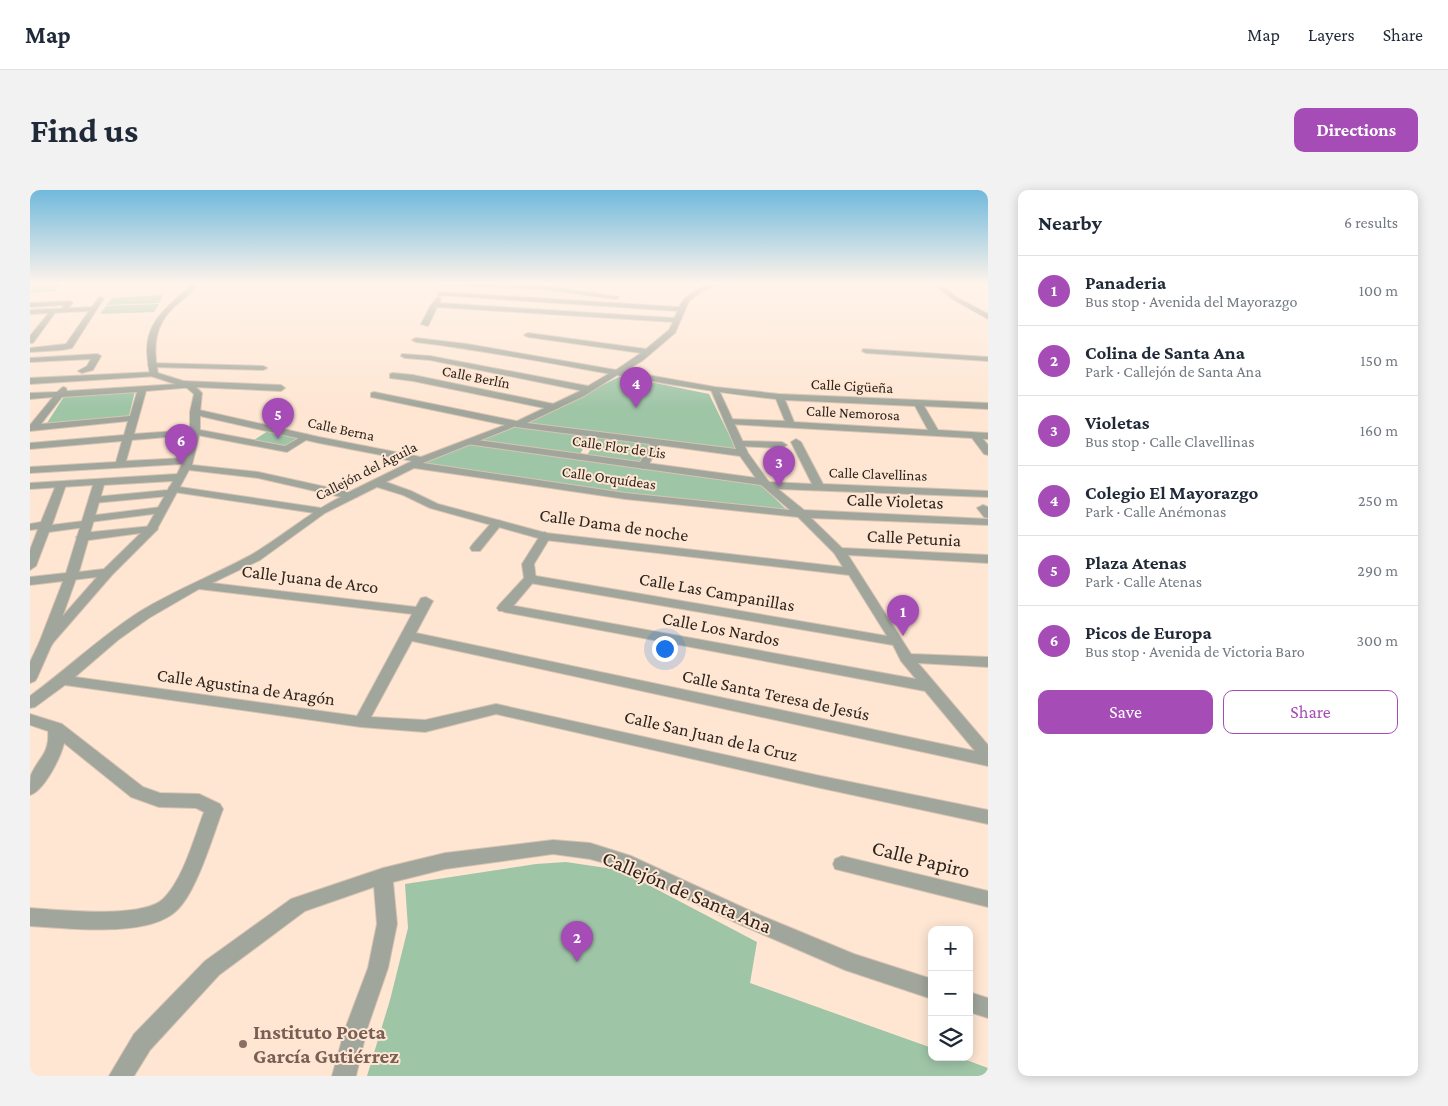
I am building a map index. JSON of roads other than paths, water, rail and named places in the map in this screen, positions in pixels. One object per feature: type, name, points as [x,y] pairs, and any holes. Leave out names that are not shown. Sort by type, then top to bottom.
[{"type":"street","points":[[30,341],[43,324]]},
{"type":"street","points":[[30,350],[67,347],[83,324]]},
{"type":"street","points":[[154,370],[150,348],[157,324]]},
{"type":"street","name":"Callejón del Águila","points":[[30,703],[62,680],[113,637],[144,615],[196,585],[256,557],[321,512],[351,496],[418,463],[516,424],[588,389],[618,372],[647,352],[672,331],[675,324]]},
{"type":"street","points":[[528,336],[647,352]]},
{"type":"street","name":"Calle Cigüeña","points":[[416,340],[467,346],[715,390],[779,396],[988,406]]},
{"type":"street","points":[[866,351],[988,359]]},
{"type":"street","points":[[30,360],[97,356],[90,368],[82,371]]},
{"type":"street","points":[[405,356],[430,358],[588,389]]},
{"type":"street","points":[[30,381],[71,379],[154,370],[263,368]]},
{"type":"street","points":[[30,645],[46,643],[108,572],[152,529],[160,510],[185,468],[195,432],[195,412],[198,393],[190,386],[180,384],[154,370]]},
{"type":"street","name":"Calle Berlín","points":[[392,376],[412,378],[554,406]]},
{"type":"street","points":[[32,427],[61,394],[71,379]]},
{"type":"street","points":[[180,384],[282,388]]},
{"type":"street","points":[[30,396],[190,386]]},
{"type":"street","points":[[120,465],[142,389]]},
{"type":"street","points":[[715,390],[741,448],[765,483],[801,514],[839,552],[898,642],[906,658],[988,758]]},
{"type":"street","points":[[374,395],[516,424],[656,442],[741,448],[782,445]]},
{"type":"street","points":[[779,396],[791,425]]},
{"type":"street","points":[[918,404],[935,433]]},
{"type":"street","name":"Calle Berna","points":[[195,412],[418,463]]},
{"type":"street","points":[[32,427],[134,418]]},
{"type":"street","name":"Calle Nemorosa","points":[[729,421],[988,436]]},
{"type":"street","points":[[30,446],[195,432],[288,449],[306,437]]},
{"type":"street","points":[[975,435],[988,452]]},
{"type":"street","name":"Calle Flor de Lis","points":[[470,442],[765,483]]},
{"type":"street","points":[[643,466],[656,442]]},
{"type":"street","points":[[796,442],[819,486]]},
{"type":"street","name":"Calle Orquídeas","points":[[418,463],[625,496],[801,514]]},
{"type":"street","points":[[31,470],[120,465],[185,468],[258,475],[351,496]]},
{"type":"street","points":[[30,486],[99,482],[185,468]]},
{"type":"street","points":[[30,678],[46,643],[71,576],[99,482]]},
{"type":"street","name":"Calle Dama de noche","points":[[377,483],[407,493],[434,506],[545,536],[852,572]]},
{"type":"street","name":"Calle Clavellinas","points":[[765,483],[988,494]]},
{"type":"street","points":[[30,566],[61,485]]},
{"type":"street","points":[[94,500],[171,491],[321,512]]},
{"type":"street","points":[[30,527],[87,522],[160,510]]},
{"type":"street","name":"Calle Violetas","points":[[801,514],[988,522]]},
{"type":"street","points":[[476,548],[497,523]]},
{"type":"street","points":[[82,537],[152,529]]},
{"type":"street","points":[[530,579],[528,564],[545,536]]},
{"type":"street","name":"Calle Petunia","points":[[839,552],[988,559]]},
{"type":"street","points":[[30,581],[108,572]]},
{"type":"street","name":"Calle Los Nardos","points":[[530,579],[504,608],[930,687]]},
{"type":"street","name":"Calle Las Campanillas","points":[[530,579],[898,642]]},
{"type":"street","name":"Calle Juana de Arco","points":[[196,585],[423,606],[409,636]]},
{"type":"street","points":[[361,722],[409,636]]},
{"type":"street","name":"Calle Santa Teresa de Jesús","points":[[409,636],[988,758]]},
{"type":"street","points":[[906,658],[988,662]]},
{"type":"street","name":"Calle Agustina de Aragón","points":[[62,680],[361,722],[425,726]]},
{"type":"street","name":"Calle San Juan de la Cruz","points":[[425,726],[496,708],[816,781],[988,817]]},
{"type":"street","points":[[30,718],[56,728],[137,792],[159,800],[199,801],[214,809],[182,886],[169,906],[153,914],[126,920],[30,917]]},
{"type":"street","points":[[30,789],[52,758],[57,745],[56,728]]},
{"type":"street","name":"Callejón de Santa Ana","points":[[121,1076],[142,1042],[212,968],[298,905],[383,876],[445,860],[552,847],[590,851],[624,861],[748,920],[852,963],[928,988]]},
{"type":"street","name":"Calle Papiro","points":[[842,864],[988,900]]},
{"type":"street","points":[[344,1076],[356,1029],[378,968],[387,924],[383,876]]},
{"type":"street","points":[[973,1003],[988,1008]]},
{"type":"place","name":"Colegio El Mayorazgo","points":[[636,408]]},
{"type":"place","name":"Plaza Atenas","points":[[278,439]]},
{"type":"place","name":"Picos de Europa","points":[[181,465]]},
{"type":"place","name":"Violetas","points":[[779,487]]},
{"type":"place","name":"Panaderia","points":[[903,636]]},
{"type":"place","name":"Colina de Santa Ana","points":[[577,962]]},
{"type":"place","name":"Instituto Poeta García Gutiérrez","points":[[243,1044]]}]
